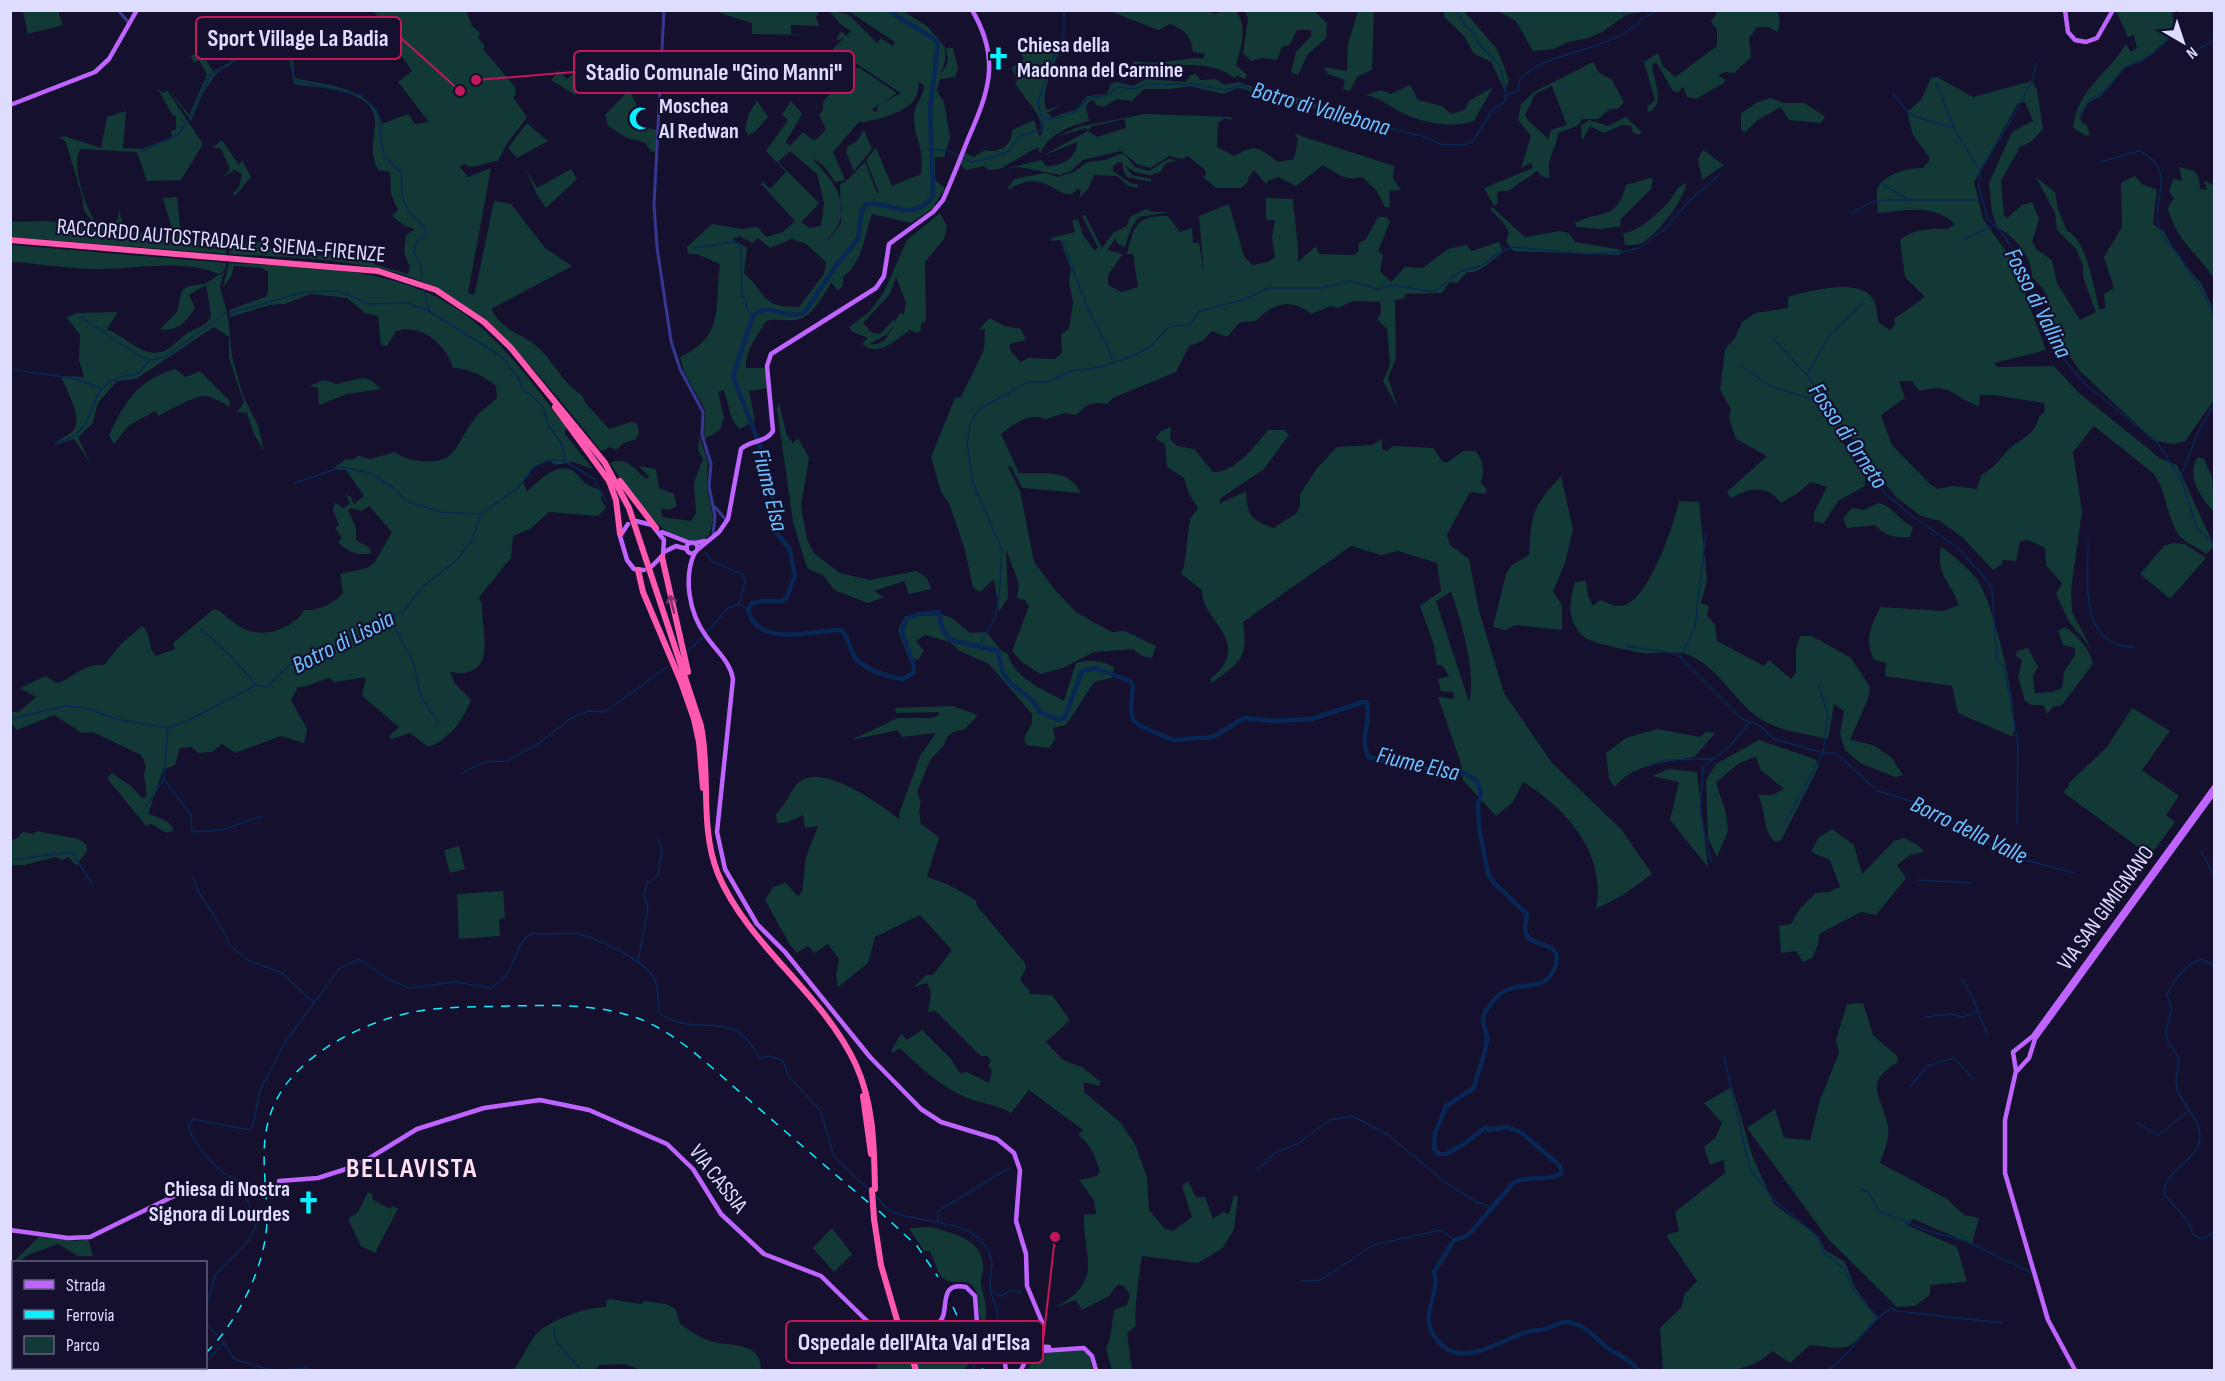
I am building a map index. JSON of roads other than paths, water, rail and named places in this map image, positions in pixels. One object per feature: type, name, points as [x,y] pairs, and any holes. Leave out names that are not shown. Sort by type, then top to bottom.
[{"type":"highway","name":"RACCORDO AUTOSTRADALE 3 SIENA-FIRENZE","points":[[10,241],[348,270],[393,277],[436,294],[477,320],[507,349],[603,466],[627,512],[696,721],[702,749],[706,841],[723,890],[750,932],[823,1021],[852,1065],[864,1101],[871,1148],[875,1219],[881,1265],[914,1371]]},
{"type":"highway","name":"RACCORDO AUTOSTRADALE 3 SIENA-FIRENZE","points":[[10,241],[359,267],[401,276],[436,290],[484,322],[510,347],[610,470],[625,498],[693,699],[703,737],[706,763],[707,831],[718,873],[736,908],[826,1019],[855,1064],[869,1101],[875,1146],[873,1190]]},
{"type":"highway","points":[[555,407],[609,481],[616,500],[620,534]]},
{"type":"highway","points":[[568,416],[602,454],[658,529]]},
{"type":"highway","points":[[663,555],[663,569],[704,731],[708,752],[706,763]]},
{"type":"highway","points":[[641,570],[643,592],[694,719],[699,742],[703,789]]},
{"type":"main road","points":[[10,105],[95,72],[109,59],[137,10]]},
{"type":"main road","points":[[690,563],[696,551],[726,523],[739,453],[747,444],[767,438],[774,428],[767,366],[771,354],[878,286],[884,276],[889,245],[938,207],[985,99],[990,73],[986,38],[972,10]]},
{"type":"main road","points":[[2065,10],[2068,32],[2075,40],[2086,42],[2097,38],[2113,10]]},
{"type":"main road","points":[[636,521],[647,522],[692,543],[704,541],[714,535],[725,521],[730,509]]},
{"type":"main road","points":[[628,524],[620,534],[627,560],[641,570]]},
{"type":"main road","points":[[658,529],[664,540],[663,555]]},
{"type":"main road","points":[[692,543],[687,550],[690,563],[688,584],[700,627],[727,663],[733,679],[717,832],[722,859],[729,878],[757,924],[790,958],[870,1057],[921,1109],[940,1122],[990,1136],[1012,1149],[1020,1169],[1016,1221],[1025,1250],[1027,1285],[1039,1310],[1042,1325],[1023,1359]]},
{"type":"main road","points":[[692,543],[696,551]]},
{"type":"main road","points":[[651,567],[676,546],[696,551]]},
{"type":"main road","name":"VIA SAN GIMIGNANO","points":[[2022,1045],[2032,1036],[2214,788]]},
{"type":"main road","name":"VIA SAN GIMIGNANO","points":[[2030,1051],[2040,1031],[2214,793]]},
{"type":"main road","points":[[2016,1073],[2024,1061],[2029,1058],[2030,1051],[2022,1045],[2014,1049],[2016,1073],[2005,1120],[2005,1173],[2048,1320],[2075,1370]]},
{"type":"main road","points":[[2015,1059],[2024,1061]]},
{"type":"main road","name":"VIA CASSIA","points":[[279,1181],[314,1178],[335,1172],[378,1152],[421,1127],[497,1105],[540,1100],[597,1113],[667,1144],[693,1169],[721,1215],[764,1254],[822,1276],[871,1324],[880,1329],[891,1330],[938,1323],[943,1317],[945,1297],[949,1291],[961,1286],[975,1296],[977,1325],[1004,1358],[1006,1371]]},
{"type":"main road","points":[[10,1230],[68,1238],[89,1237],[176,1195],[209,1186]]},
{"type":"main road","points":[[1017,1202],[1018,1222],[1028,1249],[1033,1297]]},
{"type":"main road","points":[[1020,1371],[1023,1359],[1038,1330],[1039,1310]]},
{"type":"main road","points":[[1036,1338],[1040,1345]]},
{"type":"main road","points":[[1032,1346],[1084,1348],[1092,1355],[1096,1371]]},
{"type":"main road","points":[[1023,1359],[1041,1351],[1084,1348]]},
{"type":"street","points":[[118,10],[130,24]]},
{"type":"street","points":[[664,10],[654,203],[656,236],[671,340],[681,371],[703,411],[702,435],[711,462],[709,488],[715,517],[714,535]]},
{"type":"street","points":[[713,504],[725,521]]},
{"type":"street","points":[[719,511],[730,509]]},
{"type":"street","points":[[715,517],[725,521]]},
{"type":"waterway","name":"Fiume Elsa","points":[[890,10],[938,43],[930,109],[933,196],[917,209],[909,210],[867,204],[862,210],[858,239],[835,267],[805,312],[792,315],[765,310],[753,316],[733,376],[763,454],[772,491],[776,532],[790,550],[795,576],[786,599],[751,604],[748,610],[754,622],[763,630],[788,635],[841,630],[854,656],[863,665],[890,677],[903,679],[913,673],[914,667],[902,631],[906,619],[918,614],[939,612],[942,629],[951,640],[998,651],[1002,671],[1010,683],[1031,699],[1041,713],[1060,720],[1065,717],[1082,671],[1095,668],[1130,681],[1133,685],[1131,710],[1133,720],[1142,727],[1173,740],[1213,737],[1244,718],[1274,721],[1311,719],[1363,702],[1367,703],[1368,709],[1365,743],[1369,757],[1383,761],[1412,763],[1440,774],[1464,773],[1477,781],[1481,794],[1478,805],[1479,828],[1488,874],[1494,883],[1527,914],[1525,928],[1527,935],[1531,940],[1554,950],[1556,964],[1547,980],[1503,992],[1485,1012],[1483,1019],[1487,1036],[1486,1045],[1474,1088],[1446,1106],[1435,1133],[1434,1149],[1439,1154],[1446,1154],[1486,1127],[1489,1130],[1507,1127],[1522,1133],[1559,1165],[1562,1173],[1557,1176],[1514,1182],[1472,1231],[1465,1237],[1454,1240],[1434,1272],[1435,1287],[1429,1310],[1430,1326],[1442,1346],[1453,1352],[1465,1353],[1490,1347],[1527,1332],[1543,1330],[1564,1322],[1573,1323],[1631,1362],[1638,1370]]},
{"type":"waterway","points":[[1059,46],[1064,35],[1064,10]]},
{"type":"waterway","points":[[1456,10],[1465,25],[1476,35],[1478,43],[1500,66]]},
{"type":"waterway","points":[[1619,10],[1624,15]]},
{"type":"waterway","points":[[1647,16],[1660,10]]},
{"type":"waterway","points":[[1509,94],[1518,91],[1520,78],[1537,66],[1608,41],[1633,27],[1644,17]]},
{"type":"waterway","points":[[2079,118],[2088,101],[2105,91],[2124,68],[2151,55],[2171,37],[2177,37],[2196,50],[2214,40]]},
{"type":"waterway","points":[[190,117],[211,74],[229,65],[255,44],[280,38],[293,47],[291,56],[293,80],[360,95],[376,109],[381,143],[386,158],[401,172],[402,196],[409,212],[426,229],[416,244],[414,252],[421,266],[422,281]]},
{"type":"waterway","points":[[1041,116],[1038,101],[1056,51]]},
{"type":"waterway","name":"Fosso di Vallina","points":[[2036,63],[2033,79],[1980,171],[1979,188],[1988,219],[2004,235],[2022,266],[2044,326],[2062,357],[2085,384],[2157,442],[2182,481],[2196,527],[2214,544]]},
{"type":"waterway","points":[[1501,69],[1506,93]]},
{"type":"waterway","name":"Botro di Vallebona","points":[[963,157],[971,162],[1009,151],[1020,136],[1043,129],[1042,118],[1068,115],[1084,104],[1088,98],[1109,95],[1118,87],[1135,89],[1147,84],[1192,84],[1225,90],[1242,85],[1262,95],[1301,101],[1348,118],[1422,136],[1440,144],[1465,145],[1473,141],[1493,109],[1503,103],[1507,94]]},
{"type":"waterway","points":[[1936,84],[1958,134],[1980,170]]},
{"type":"waterway","points":[[1893,93],[1910,115],[1954,128]]},
{"type":"waterway","points":[[142,151],[179,134],[187,121]]},
{"type":"waterway","name":"Botro di Vallebona","points":[[930,149],[949,151],[958,155]]},
{"type":"waterway","points":[[2100,162],[2140,151],[2152,159],[2161,177],[2158,208],[2160,230],[2199,285],[2214,317]]},
{"type":"waterway","points":[[979,646],[995,618],[999,598],[1002,550],[973,483],[967,444],[970,425],[978,410],[1028,382],[1049,382],[1072,371],[1101,367],[1133,356],[1151,346],[1168,328],[1178,325],[1188,326],[1200,311],[1246,299],[1268,288],[1321,288],[1350,281],[1378,289],[1394,285],[1434,292],[1461,271],[1481,266],[1500,252],[1513,247],[1587,254],[1623,252],[1639,248],[1666,228],[1689,201],[1720,174]]},
{"type":"waterway","points":[[1881,183],[1910,201]]},
{"type":"waterway","points":[[1850,214],[1869,203],[1882,200],[1980,200]]},
{"type":"waterway","points":[[1963,240],[1992,226]]},
{"type":"waterway","points":[[1062,241],[1087,306],[1113,361]]},
{"type":"waterway","points":[[694,248],[738,243],[741,250],[742,296],[747,300],[746,309],[753,316]]},
{"type":"waterway","points":[[424,290],[429,310]]},
{"type":"waterway","points":[[230,313],[304,292],[339,291],[369,304],[407,303],[429,311],[502,357],[519,379],[522,388],[543,406],[548,425],[562,444],[565,461]]},
{"type":"waterway","name":"Fosso di Orneto","points":[[1863,303],[1829,336],[1807,375],[1826,403],[1841,434],[1884,492],[1909,514],[1957,547],[1986,579],[1992,590],[1997,661],[2004,666],[2018,744],[2017,824]]},
{"type":"waterway","points":[[56,443],[72,437],[83,427],[101,390],[108,383],[120,377],[138,374],[150,360],[165,357],[226,313]]},
{"type":"waterway","points":[[81,317],[139,356],[148,359]]},
{"type":"waterway","points":[[1772,338],[1806,374]]},
{"type":"waterway","points":[[1741,366],[1770,386],[1824,403]]},
{"type":"waterway","points":[[10,369],[76,379],[100,388]]},
{"type":"waterway","points":[[2180,477],[2198,433],[2214,404]]},
{"type":"waterway","name":"Botro di Lisoia","points":[[10,719],[65,706],[86,708],[116,719],[168,728],[187,721],[256,685],[267,687],[288,667],[305,656],[323,649],[332,649],[404,611],[421,588],[458,559],[472,539],[481,514],[519,487],[534,467],[549,460],[565,461],[594,479],[607,503]]},
{"type":"waterway","points":[[295,483],[342,467],[370,473],[392,487],[406,501],[441,512],[480,514]]},
{"type":"waterway","points":[[1681,656],[1695,627],[1706,532]]},
{"type":"waterway","points":[[2088,540],[2088,590],[2094,623],[2102,635],[2115,643],[2133,647]]},
{"type":"waterway","points":[[705,552],[713,562],[742,573],[745,582],[739,604],[748,610]]},
{"type":"waterway","points":[[706,633],[728,608],[738,605]]},
{"type":"waterway","points":[[391,621],[413,661],[421,697],[438,722]]},
{"type":"waterway","points":[[201,629],[231,656],[256,685]]},
{"type":"waterway","points":[[687,652],[704,636]]},
{"type":"waterway","name":"Borro della Valle","points":[[1626,646],[1673,653],[1680,657],[1742,719],[1759,725],[1774,739],[1823,753],[1836,753],[1878,791],[1921,804],[2010,856],[2074,873]]},
{"type":"waterway","points":[[462,773],[485,762],[507,761],[539,743],[571,718],[588,711],[605,712],[668,666]]},
{"type":"waterway","points":[[1784,825],[1823,753],[1828,715],[1819,686]]},
{"type":"waterway","points":[[1711,862],[1700,810],[1703,767],[1729,747],[1749,723]]},
{"type":"waterway","points":[[168,728],[164,779],[191,815],[192,832],[221,830],[263,816]]},
{"type":"waterway","points":[[1651,765],[1666,760],[1713,759]]},
{"type":"waterway","points":[[146,807],[163,780]]},
{"type":"waterway","points":[[638,961],[648,908],[644,895],[647,884],[658,875],[662,850],[658,838]]},
{"type":"waterway","points":[[2201,851],[2214,876]]},
{"type":"waterway","points":[[10,860],[72,852],[92,884]]},
{"type":"waterway","points":[[193,876],[198,891],[224,932],[229,945],[248,960],[282,973],[314,1003]]},
{"type":"waterway","points":[[1918,880],[1972,883]]},
{"type":"waterway","points":[[207,1304],[216,1274],[249,1240],[257,1223],[238,1180],[223,1172],[208,1158],[188,1127],[193,1119],[249,1130],[253,1126],[260,1090],[286,1041],[339,969],[359,959],[388,979],[409,988],[455,982],[491,988],[507,974],[520,946],[532,933],[579,934],[610,946],[633,958],[650,973],[657,988],[659,1013],[687,1024],[726,1027],[738,1032],[749,1042],[759,1058],[771,1056],[783,1061],[789,1077],[820,1110],[834,1156],[869,1190]]},
{"type":"waterway","points":[[2214,966],[2202,959],[2190,964],[2167,994],[2171,1011],[2166,1034],[2178,1058],[2177,1089],[2198,1124],[2200,1138],[2194,1153],[2170,1178],[2164,1194],[2186,1219],[2194,1235],[2203,1239],[2214,1232]]},
{"type":"waterway","points":[[1962,979],[1973,998],[1987,1034]]},
{"type":"waterway","points":[[1925,1017],[1950,1014],[1964,1017],[1977,1011]]},
{"type":"waterway","points":[[1724,1057],[1750,1169],[1776,1202],[1815,1234],[1824,1253],[1844,1268],[1853,1289],[1877,1317]]},
{"type":"waterway","points":[[1911,1086],[1927,1066],[1954,1058],[1974,1079]]},
{"type":"waterway","points":[[2137,1123],[2159,1135],[2189,1110]]},
{"type":"waterway","points":[[1257,1171],[1276,1152],[1297,1144],[1330,1120],[1353,1116],[1388,1135],[1446,1183],[1475,1201],[1494,1208]]},
{"type":"waterway","points":[[938,1220],[938,1211],[1009,1168]]},
{"type":"waterway","points":[[1861,1188],[1869,1193],[1879,1211],[1926,1230],[1968,1242],[2030,1272]]},
{"type":"waterway","points":[[875,1195],[892,1212],[963,1229],[975,1235],[984,1245],[992,1261],[991,1294],[998,1313],[991,1338]]},
{"type":"waterway","points":[[1301,1281],[1321,1280],[1373,1245],[1441,1230],[1454,1240]]},
{"type":"waterway","points":[[993,1293],[1002,1296],[1010,1290],[1022,1293]]},
{"type":"waterway","points":[[1828,1370],[1845,1356],[1873,1322],[1891,1308],[1897,1311],[2002,1323]]},
{"type":"waterway","points":[[207,1325],[217,1335]]},
{"type":"waterway","points":[[554,1327],[556,1341],[581,1370]]},
{"type":"waterway","points":[[207,1360],[224,1343],[222,1340]]},
{"type":"waterway","points":[[972,1370],[989,1342]]},
{"type":"waterway","points":[[224,1343],[234,1359],[270,1370]]},
{"type":"waterway","points":[[286,1370],[306,1368],[310,1370]]},
{"type":"railway","points":[[207,1352],[239,1309],[262,1256],[267,1220],[264,1148],[269,1119],[284,1087],[298,1070],[335,1042],[377,1022],[419,1011],[442,1008],[548,1005],[586,1007],[623,1013],[640,1019],[657,1027],[690,1049],[869,1203]]},
{"type":"railway","points":[[879,1211],[917,1246],[938,1277]]},
{"type":"railway","points":[[953,1307],[983,1370]]},
{"type":"place","name":"Chiesa della Madonna del Carmine","points":[[999,58]]},
{"type":"place","name":"Stadio Comunale \"Gino Manni\"","points":[[476,80]]},
{"type":"place","name":"Sport Village La Badia","points":[[460,91]]},
{"type":"place","name":"Moschea Al Redwan","points":[[641,119]]},
{"type":"place","name":"Chiesa di Nostra Signora di Lourdes","points":[[308,1202]]},
{"type":"place","name":"Ospedale dell'Alta Val d'Elsa","points":[[1055,1237]]},
{"type":"district","name":"BELLAVISTA","points":[[412,1168]]}]
